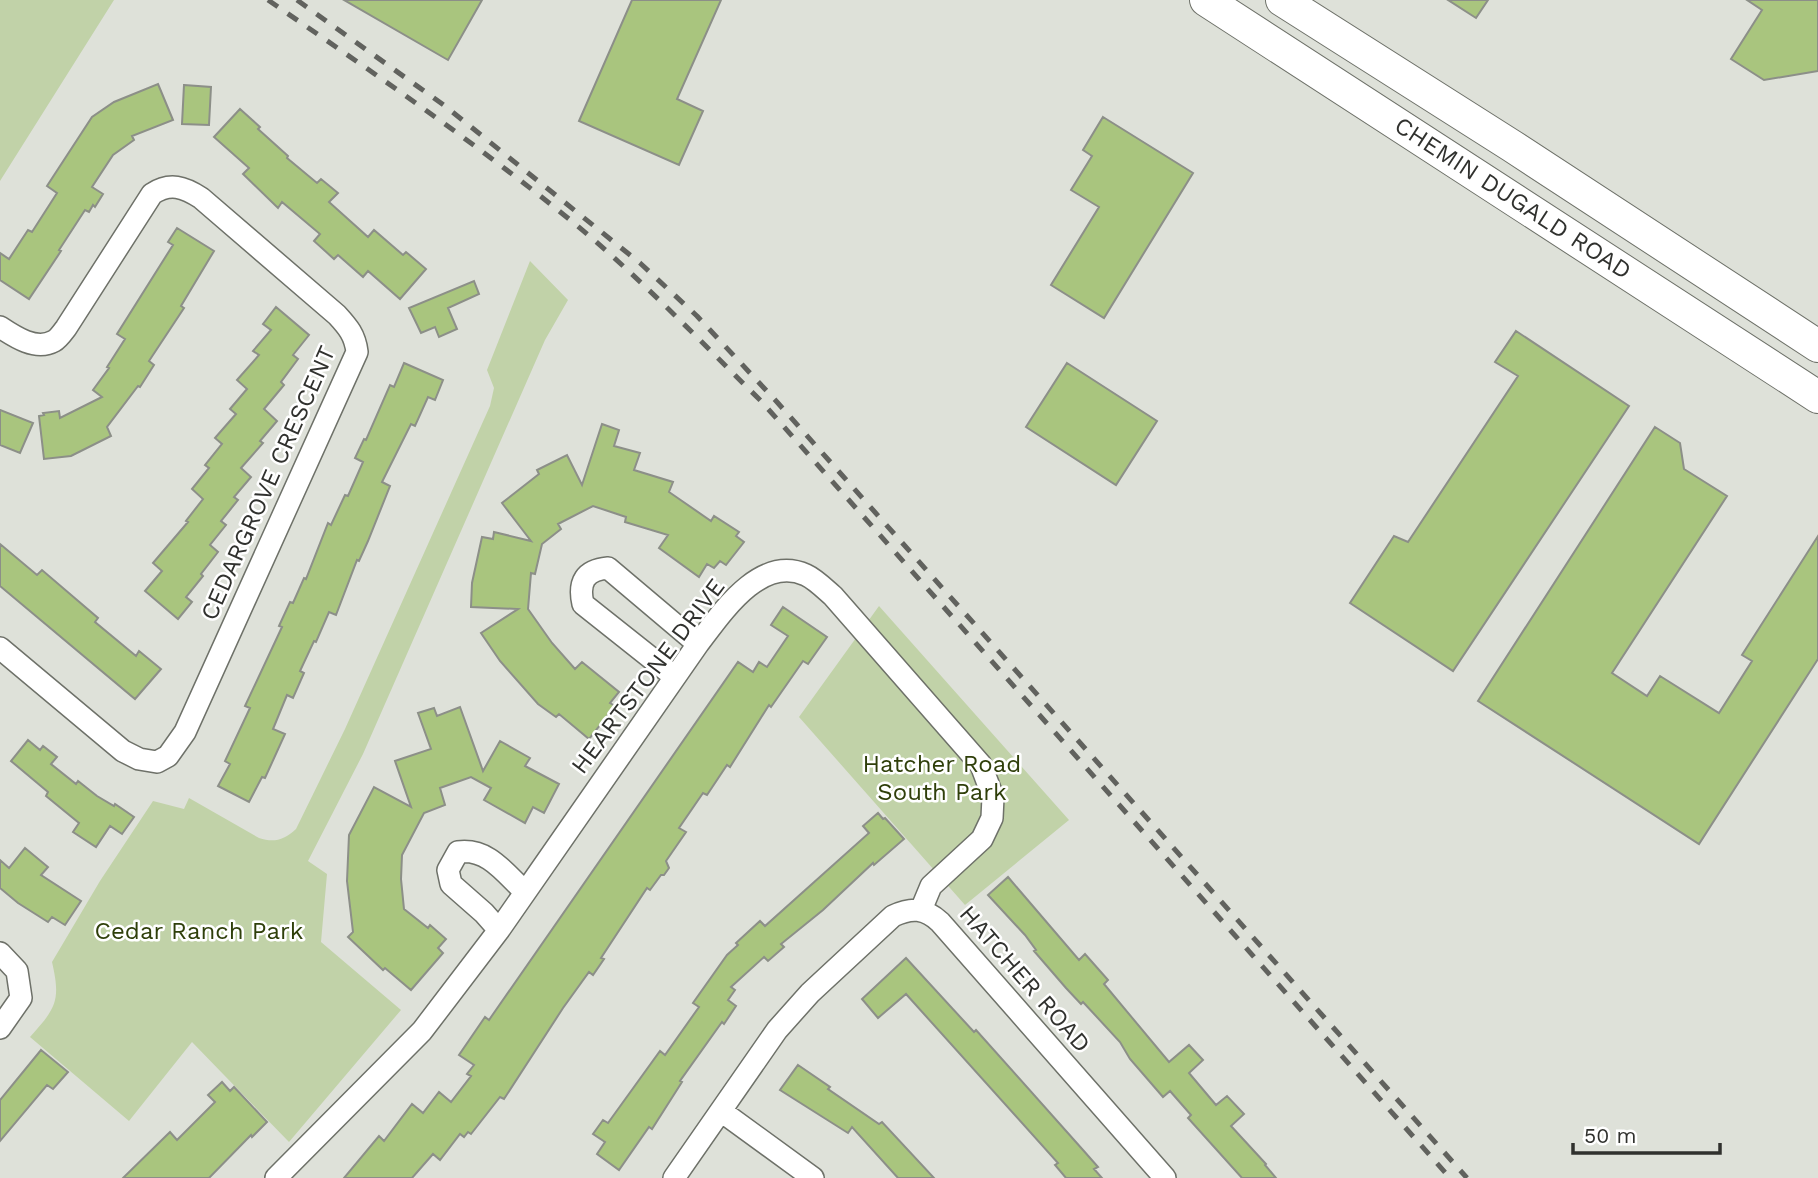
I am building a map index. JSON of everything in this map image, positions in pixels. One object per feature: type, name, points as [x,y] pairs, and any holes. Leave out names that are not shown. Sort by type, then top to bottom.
[{"type":"main road","name":"CHEMIN DUGALD ROAD","points":[[1206,0],[1818,397]]},
{"type":"main road","name":"CHEMIN DUGALD ROAD","points":[[1282,0],[1818,346]]},
{"type":"street","name":"CEDARGROVE CRESCENT","points":[[0,327],[20,340],[38,345],[54,341],[66,328],[152,194],[159,189],[183,187],[201,198],[337,315],[356,339],[357,352],[185,732],[168,756],[158,762],[139,760],[123,751],[0,648]]},
{"type":"street","points":[[675,677],[583,604],[580,591],[586,577],[595,569],[608,568],[698,644]]},
{"type":"street","name":"HEARTSTONE DRIVE","points":[[276,1178],[409,1047],[499,930],[698,644],[726,608],[750,584],[770,573],[806,575],[833,596],[981,765],[993,797],[992,818],[982,839],[931,886],[920,910]]},
{"type":"street","points":[[499,930],[451,884],[448,870],[458,852],[472,850],[486,856],[524,892]]},
{"type":"street","name":"HATCHER ROAD","points":[[674,1178],[777,1030],[810,993],[893,916],[906,910],[920,910],[930,913],[940,922],[1165,1178]]},
{"type":"street","points":[[0,953],[17,971],[21,998],[0,1028]]},
{"type":"street","points":[[721,1111],[813,1178]]},
{"type":"green space","points":[[0,0],[114,0],[0,181]]},
{"type":"green space","name":"Cedar Ranch Park","points":[[530,261],[568,300],[545,340],[363,754],[308,861],[327,874],[321,942],[401,1010],[289,1142],[192,1042],[129,1121],[30,1037],[46,1019],[54,1003],[56,986],[52,962],[100,881],[153,801],[184,809],[189,798],[264,840],[279,840],[296,829],[345,729],[490,406],[494,388],[487,370]]},
{"type":"green space","name":"Hatcher Road South Park","points":[[879,606],[1069,820],[965,905],[799,717]]},
{"type":"building","points":[[344,0],[482,0],[448,60]]},
{"type":"building","points":[[632,0],[721,0],[677,99],[703,111],[679,165],[579,121]]},
{"type":"building","points":[[1448,0],[1488,0],[1476,18]]},
{"type":"building","points":[[1747,0],[1818,0],[1818,71],[1764,80],[1731,59],[1762,10]]},
{"type":"building","points":[[158,84],[173,120],[132,136],[134,140],[113,155],[92,187],[103,194],[95,207],[93,205],[89,212],[85,210],[29,299],[0,280],[0,253],[9,259],[28,230],[32,232],[57,193],[47,186],[92,117],[114,102]]},
{"type":"building","points":[[184,85],[211,87],[209,125],[182,124]]},
{"type":"building","points":[[240,109],[288,156],[287,158],[317,183],[321,179],[338,193],[329,202],[368,237],[374,230],[403,255],[406,252],[426,269],[400,299],[368,271],[363,277],[338,255],[334,259],[314,241],[320,234],[282,202],[278,208],[243,174],[249,168],[214,137]]},
{"type":"building","points":[[1103,117],[1193,173],[1104,318],[1051,285],[1099,207],[1071,190],[1092,156],[1083,150]]},
{"type":"building","points":[[177,228],[214,251],[181,306],[184,308],[149,361],[154,365],[140,387],[138,386],[107,427],[111,436],[71,456],[44,459],[39,416],[59,411],[60,418],[102,397],[93,390],[125,339],[117,334],[173,245],[168,242]]},
{"type":"building","points":[[474,281],[479,294],[448,308],[457,329],[439,337],[435,327],[421,333],[409,308]]},
{"type":"building","points":[[276,307],[309,335],[293,355],[298,359],[281,382],[284,385],[264,409],[277,421],[260,441],[263,443],[241,468],[251,477],[234,497],[238,500],[221,521],[226,525],[210,545],[218,552],[186,597],[192,602],[178,619],[145,591],[162,571],[153,563],[188,522],[186,521],[203,499],[192,489],[209,468],[205,465],[222,444],[215,438],[236,414],[230,409],[247,389],[237,380],[259,355],[253,351],[271,330],[263,324]]},
{"type":"building","points":[[1516,331],[1629,406],[1453,671],[1350,603],[1394,536],[1408,542],[1518,376],[1495,362]]},
{"type":"building","points":[[404,363],[443,380],[435,400],[428,397],[415,426],[411,424],[382,482],[390,486],[368,541],[359,561],[357,560],[336,615],[329,612],[316,642],[314,641],[300,671],[304,673],[293,698],[287,695],[273,729],[285,734],[265,778],[262,777],[249,802],[218,786],[230,764],[225,761],[250,708],[245,706],[282,627],[279,626],[290,602],[293,603],[304,578],[306,579],[328,523],[331,525],[345,495],[348,496],[363,462],[355,458],[364,439],[366,440],[390,385],[394,387]]},
{"type":"building","points":[[1067,363],[1157,421],[1116,485],[1026,427]]},
{"type":"building","points":[[0,410],[33,423],[20,453],[0,445]]},
{"type":"building","points":[[602,424],[619,430],[614,446],[640,453],[634,470],[673,482],[669,492],[711,521],[714,516],[739,532],[736,536],[744,542],[726,565],[720,561],[714,568],[707,564],[699,577],[659,548],[668,535],[625,522],[626,517],[593,506],[558,524],[561,529],[542,544],[535,574],[531,573],[528,609],[575,669],[582,662],[619,692],[610,703],[615,706],[589,739],[559,714],[556,717],[538,704],[500,661],[481,633],[518,609],[471,607],[472,583],[482,537],[493,539],[494,532],[531,541],[502,503],[539,474],[537,470],[567,455],[582,485]]},
{"type":"building","points":[[1655,427],[1680,443],[1684,469],[1727,496],[1612,673],[1647,696],[1660,676],[1719,713],[1752,661],[1742,655],[1818,536],[1818,659],[1699,844],[1478,701]]},
{"type":"building","points":[[0,544],[37,575],[42,570],[98,618],[95,622],[136,656],[139,651],[161,669],[135,699],[0,586]]},
{"type":"building","points":[[783,607],[827,637],[808,664],[803,661],[771,707],[769,705],[730,767],[727,765],[707,795],[703,793],[679,828],[686,832],[666,861],[669,868],[650,890],[647,888],[601,958],[604,959],[593,975],[589,972],[563,1008],[504,1099],[500,1097],[471,1134],[468,1132],[464,1137],[460,1134],[440,1160],[433,1154],[412,1178],[344,1178],[379,1136],[384,1141],[412,1104],[423,1113],[439,1092],[451,1102],[471,1076],[467,1074],[474,1065],[459,1055],[485,1017],[489,1020],[738,662],[753,672],[759,662],[767,667],[788,636],[771,625]]},
{"type":"building","points":[[460,707],[483,771],[500,741],[530,758],[525,766],[559,784],[544,813],[533,807],[525,823],[484,800],[491,788],[471,777],[440,788],[445,805],[424,813],[402,855],[404,909],[446,939],[438,948],[443,953],[411,990],[385,968],[383,970],[348,937],[353,932],[347,881],[349,835],[374,787],[411,807],[395,761],[431,749],[418,713],[434,708],[437,716]]},
{"type":"building","points":[[28,740],[40,750],[43,746],[57,757],[51,764],[76,784],[78,781],[97,796],[134,817],[122,834],[110,826],[96,847],[73,832],[79,823],[46,796],[48,792],[11,761]]},
{"type":"building","points":[[878,813],[904,839],[781,944],[784,947],[768,961],[764,957],[731,987],[735,990],[728,1000],[736,1006],[680,1081],[682,1082],[652,1129],[649,1127],[619,1170],[597,1154],[605,1142],[593,1134],[603,1120],[608,1123],[660,1051],[665,1055],[699,1007],[693,1003],[727,955],[738,945],[736,943],[760,921],[765,926],[869,833],[863,826]]},
{"type":"building","points":[[25,848],[48,867],[41,875],[81,901],[65,925],[52,917],[48,922],[0,888],[0,860],[9,868]]},
{"type":"building","points":[[1008,877],[1079,960],[1085,954],[1108,980],[1104,984],[1169,1062],[1189,1045],[1203,1060],[1189,1073],[1216,1105],[1227,1096],[1244,1114],[1231,1126],[1276,1178],[1242,1178],[1188,1118],[1191,1115],[1170,1091],[1163,1097],[1130,1059],[1120,1042],[1083,1002],[1081,1004],[1066,988],[1034,951],[1036,950],[1025,935],[988,895]]},
{"type":"building","points":[[906,958],[974,1032],[976,1030],[1083,1150],[1098,1167],[1094,1169],[1102,1178],[1066,1178],[1055,1165],[1058,1163],[906,994],[878,1018],[862,999]]},
{"type":"building","points":[[41,1050],[68,1072],[53,1089],[47,1085],[0,1141],[0,1100]]},
{"type":"building","points":[[798,1065],[879,1124],[882,1122],[934,1178],[898,1178],[852,1127],[848,1133],[780,1090]]},
{"type":"building","points":[[222,1082],[230,1091],[234,1087],[267,1122],[252,1137],[251,1135],[209,1178],[123,1178],[170,1132],[177,1140],[215,1102],[208,1095]]},
{"type":"railway","points":[[268,0],[528,186],[616,259],[689,329],[761,401],[1450,1178]]},
{"type":"railway","points":[[297,0],[445,106],[640,263],[697,316],[777,402],[1467,1178]]}]
